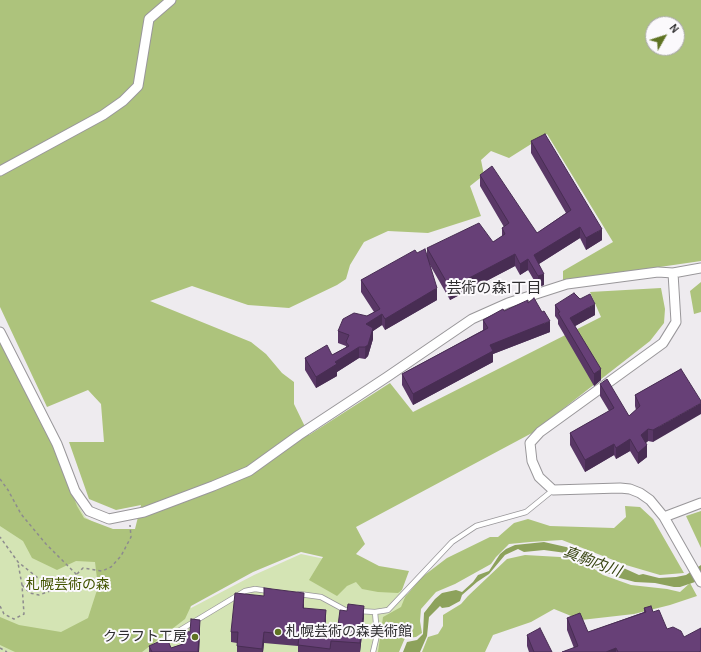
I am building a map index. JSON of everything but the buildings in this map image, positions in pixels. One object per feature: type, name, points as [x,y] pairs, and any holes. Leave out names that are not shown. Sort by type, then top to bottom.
[{"type":"street","points":[[0,171],[102,115],[123,101],[138,86],[150,19],[170,0]]},
{"type":"street","points":[[0,332],[57,444],[75,491],[89,511],[109,519],[144,512],[250,471],[299,435],[472,319],[508,303],[567,284],[658,272],[673,273],[701,268]]},
{"type":"street","points":[[673,273],[676,322],[663,343],[540,432],[530,443],[532,461],[539,477],[553,490],[630,489],[640,493],[650,500],[664,517],[701,582]]},
{"type":"street","points":[[664,517],[701,502]]},
{"type":"lane","points":[[292,593],[322,597],[345,610],[375,612],[388,610],[452,542],[476,526],[526,512],[553,490]]},
{"type":"lane","points":[[154,652],[177,632],[245,591],[255,589],[277,592]]},
{"type":"lane","points":[[373,652],[377,635],[375,612]]},
{"type":"path","points":[[0,479],[22,514],[46,544],[85,583],[84,588],[80,591],[53,590],[39,595],[30,593],[22,585]]},
{"type":"path","points":[[77,574],[83,568],[102,571],[111,567],[121,556],[131,538],[129,515]]},
{"type":"path","points":[[0,537],[18,562],[53,590]]},
{"type":"path","points":[[0,606],[4,614],[14,619],[24,614],[22,585],[18,562]]},
{"type":"path","points":[[0,648],[6,652]]},
{"type":"green space","name":"札幌芸術の森","points":[[0,344],[85,517],[111,533],[191,608],[254,575],[301,554],[325,559],[369,575],[413,597],[388,652],[0,652]]},
{"type":"shaded area","points":[[0,0],[701,0],[701,261],[563,281],[563,271],[613,242],[547,134],[509,158],[491,151],[481,160],[484,175],[470,186],[481,216],[428,233],[388,231],[364,242],[350,265],[346,279],[337,285],[289,308],[248,305],[192,286],[150,301],[251,342],[266,354],[282,373],[294,382],[294,404],[309,435],[390,383],[413,412],[601,317],[590,292],[661,288],[665,309],[664,323],[650,341],[532,433],[356,527],[365,544],[356,554],[379,566],[409,571],[402,590],[398,593],[378,592],[362,589],[356,582],[347,586],[337,596],[309,580],[323,557],[301,552],[253,572],[191,606],[185,619],[142,652],[15,652],[0,645],[0,617],[19,625],[61,632],[88,618],[98,587],[95,562],[76,561],[57,570],[32,558],[23,541],[0,526],[0,339],[59,458],[77,506],[84,518],[113,529],[135,529],[141,505],[116,510],[89,499],[69,442],[104,442],[101,404],[88,390],[47,407],[0,307]]},
{"type":"shaded area","points":[[701,282],[701,312],[694,314],[690,291]]},
{"type":"shaded area","points":[[625,506],[640,507],[653,519],[684,573],[660,575],[626,565],[562,540],[509,544],[491,564],[455,584],[436,592],[421,609],[420,621],[422,633],[416,637],[405,638],[399,652],[378,652],[383,617],[401,607],[405,597],[422,577],[447,558],[490,537],[498,537],[514,523],[528,519],[550,526],[614,528],[626,517]]},
{"type":"shaded area","points":[[701,511],[701,548],[686,516]]},
{"type":"shaded area","points":[[525,555],[560,557],[583,561],[603,575],[631,585],[680,592],[690,583],[697,596],[670,605],[634,614],[581,620],[554,609],[531,622],[493,635],[485,652],[422,652],[428,637],[438,634],[443,626],[443,615],[461,604],[507,559]]},
{"type":"water","name":"真駒内川","points":[[544,542],[575,549],[596,556],[603,564],[619,566],[639,575],[643,574],[659,578],[686,575],[701,565],[701,580],[680,587],[655,583],[635,582],[616,577],[591,565],[586,560],[566,553],[544,550],[524,552],[518,549],[505,555],[489,574],[462,595],[460,601],[449,607],[442,608],[440,606],[429,617],[427,636],[420,652],[403,652],[407,642],[417,640],[423,634],[424,613],[442,593],[456,590],[462,592],[478,575],[489,571],[500,554],[506,549],[515,545]]},
{"type":"place","name":"札幌芸術の森美術館","points":[[278,632]]},
{"type":"place","name":"クラフト工房","points":[[195,637]]},
{"type":"district","name":"芸術の森1丁目","points":[[494,289]]}]
